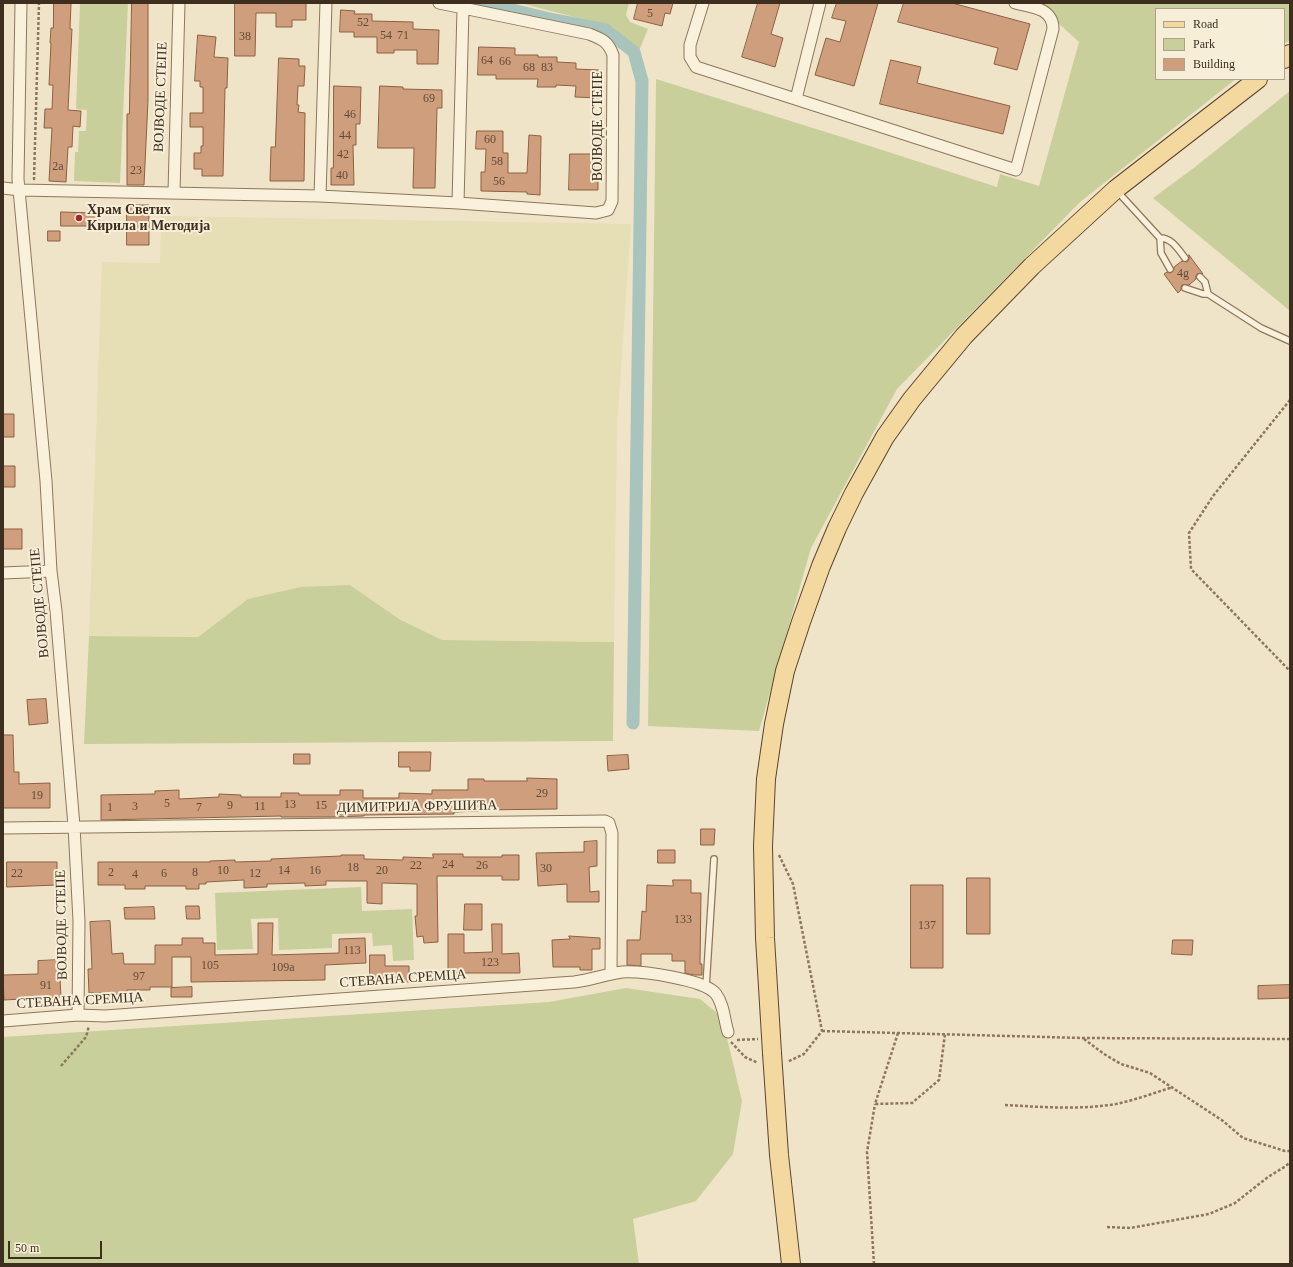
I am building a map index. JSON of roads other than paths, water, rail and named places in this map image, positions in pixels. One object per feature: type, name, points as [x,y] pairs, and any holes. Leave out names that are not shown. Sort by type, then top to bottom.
[{"type":"main road","points":[[791,1264],[779,1155],[764,1058],[767,982],[764,853],[766,779],[774,724],[785,671],[821,566],[854,493],[885,438],[912,400],[969,331],[1032,266],[1116,189],[1257,80]]},
{"type":"street","name":"ВОЈВОДЕ СТЕПЕ","points":[[21,3],[19,184],[46,481],[51,571],[56,611],[74,826],[79,921],[78,1015]]},
{"type":"street","name":"ВОЈВОДЕ СТЕПЕ","points":[[174,192],[179,3]]},
{"type":"street","points":[[320,196],[326,3]]},
{"type":"street","name":"ВОЈВОДЕ СТЕПЕ","points":[[19,184],[174,192],[320,196],[458,203],[596,213],[608,210],[612,201],[613,54],[609,46],[599,38],[588,34],[439,3]]},
{"type":"street","points":[[702,3],[689,51],[692,62],[696,67],[1016,170],[1053,30],[1053,25],[1050,16],[1042,10],[1015,3]]},
{"type":"street","points":[[796,100],[820,3]]},
{"type":"street","points":[[458,203],[463,9]]},
{"type":"street","points":[[3,188],[19,184]]},
{"type":"street","points":[[3,573],[51,571]]},
{"type":"street","name":"ДИМИТРИЈА ФРУШИЋА","points":[[74,826],[605,821],[609,823],[612,833],[611,974]]},
{"type":"street","points":[[3,828],[74,826]]},
{"type":"street","name":"СТЕВАНА СРЕМЦА","points":[[3,1021],[78,1015],[105,1016],[574,982],[611,974],[634,972],[674,978],[706,987]]},
{"type":"street","points":[[706,987],[716,995],[721,1004],[729,1036]]},
{"type":"lane","points":[[1116,189],[1160,238],[1161,253],[1170,269]]},
{"type":"lane","points":[[1160,238],[1166,238],[1172,241],[1185,258]]},
{"type":"lane","points":[[1200,277],[1205,282],[1208,294]]},
{"type":"lane","points":[[1185,288],[1203,294],[1208,294],[1261,328],[1290,341]]},
{"type":"lane","points":[[706,987],[714,859]]},
{"type":"waterway","points":[[483,3],[554,20],[606,30],[634,52],[642,81],[633,723]]},
{"type":"place","name":"Храм Светих Кирила и Методија","points":[[79,218]]}]
